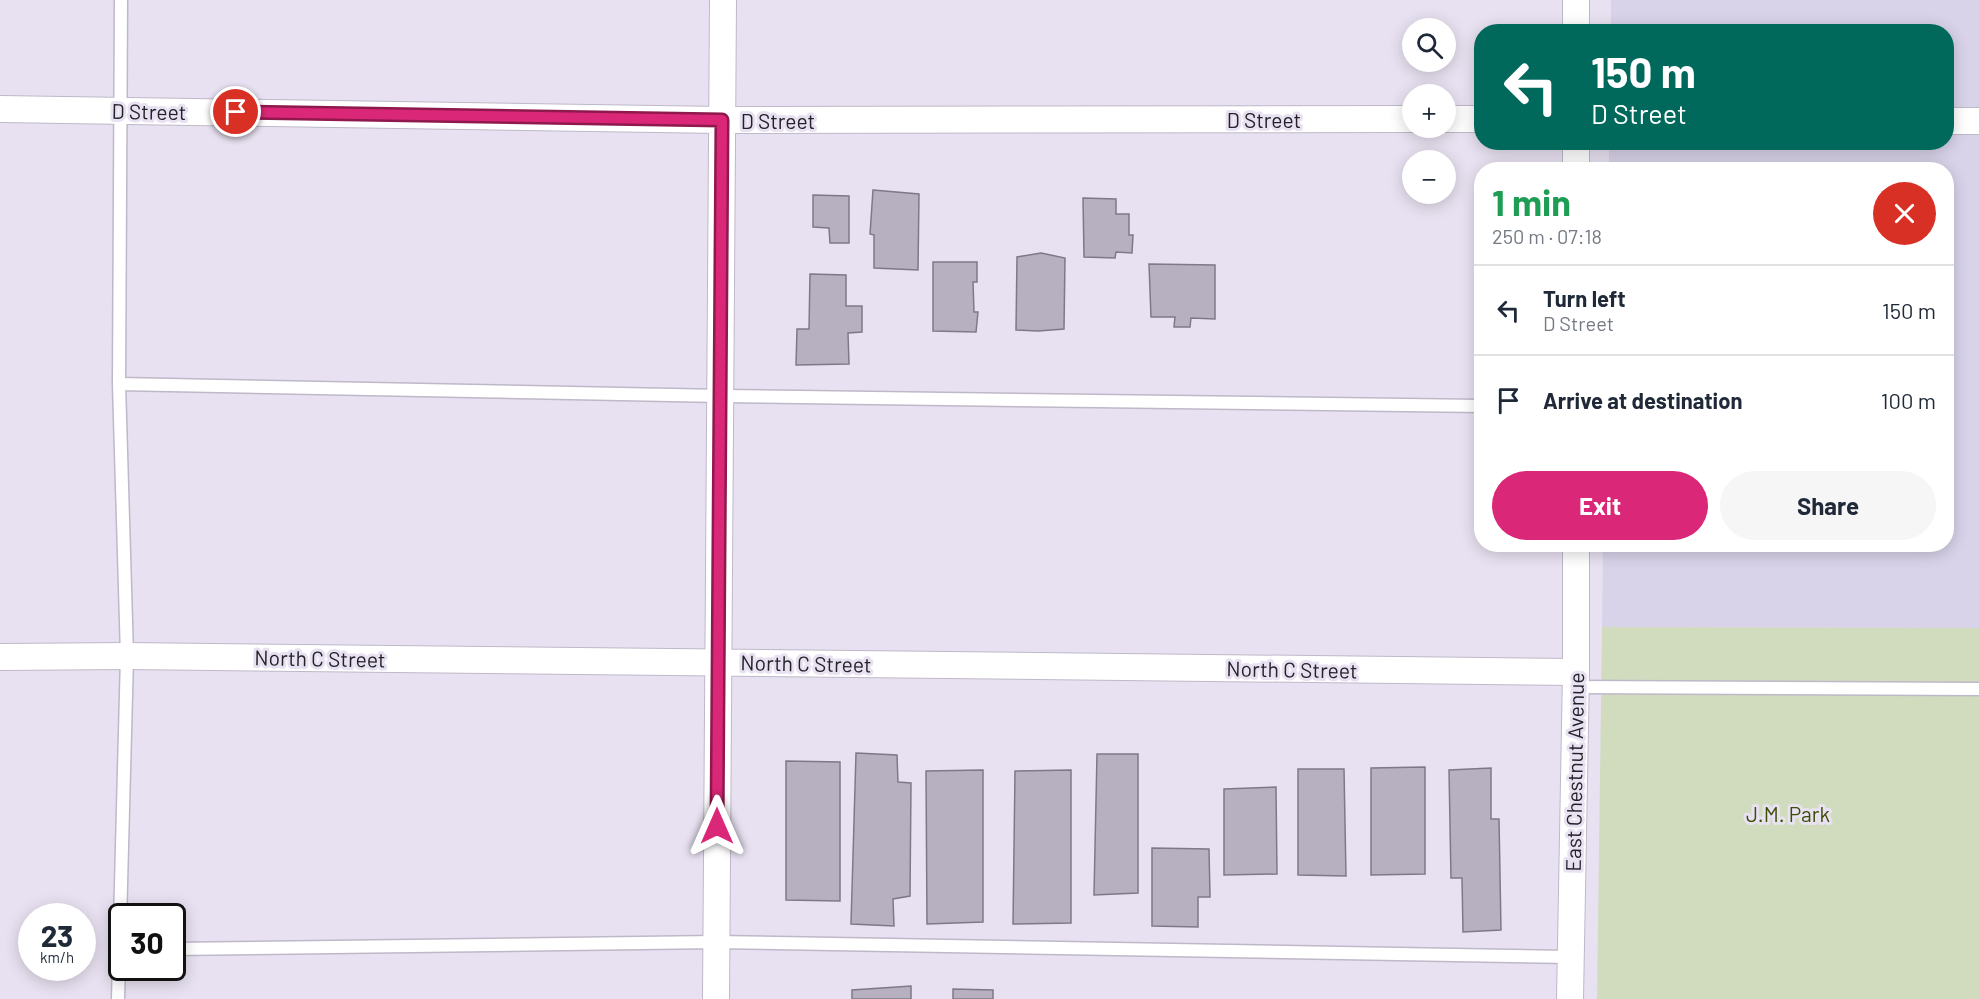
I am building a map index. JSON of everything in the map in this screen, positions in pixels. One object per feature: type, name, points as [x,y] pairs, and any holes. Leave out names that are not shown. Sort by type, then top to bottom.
[{"type":"street","points":[[716,999],[723,0]]},
{"type":"street","points":[[1576,0],[1576,24]]},
{"type":"street","name":"D Street","points":[[0,109],[722,120],[1402,119]]},
{"type":"street","points":[[1456,119],[1474,119]]},
{"type":"street","points":[[1954,121],[1979,122]]},
{"type":"street","name":"East Chestnut Avenue","points":[[1570,999],[1576,552]]},
{"type":"street","name":"North C Street","points":[[0,657],[127,656],[718,662],[1576,680]]},
{"type":"lane","points":[[121,0],[120,384],[127,656],[122,903]]},
{"type":"lane","points":[[120,384],[721,396],[1474,406]]},
{"type":"lane","points":[[1576,680],[1979,689]]},
{"type":"lane","points":[[186,949],[716,942],[1571,957]]},
{"type":"lane","points":[[118,999],[119,981]]},
{"type":"shaded area","points":[[1611,0],[1979,0],[1979,628],[1602,627],[1603,552],[1954,552],[1954,162],[1609,162],[1609,150],[1954,150],[1954,24],[1611,24]]},
{"type":"green space","name":"J.M. Park","points":[[1602,627],[1979,628],[1979,999],[1597,999]]},
{"type":"building","points":[[873,190],[919,194],[918,270],[874,268],[874,235],[870,234]]},
{"type":"building","points":[[813,195],[849,196],[849,243],[830,243],[829,228],[813,227]]},
{"type":"building","points":[[1083,198],[1116,199],[1116,214],[1129,214],[1129,235],[1133,235],[1132,253],[1116,252],[1115,258],[1084,257]]},
{"type":"building","points":[[1041,253],[1065,258],[1064,329],[1016,330],[1017,257]]},
{"type":"building","points":[[933,262],[977,262],[977,282],[973,282],[974,312],[978,312],[976,332],[933,331]]},
{"type":"building","points":[[1149,264],[1215,265],[1215,319],[1191,318],[1190,327],[1174,327],[1175,317],[1151,317]]},
{"type":"building","points":[[810,274],[846,275],[846,306],[862,306],[862,332],[848,333],[849,364],[796,365],[797,329],[809,329]]},
{"type":"building","points":[[856,753],[897,755],[898,782],[911,783],[910,896],[893,899],[894,926],[851,924]]},
{"type":"building","points":[[1097,754],[1138,754],[1138,893],[1094,895]]},
{"type":"building","points":[[786,761],[840,762],[840,901],[786,900]]},
{"type":"building","points":[[1425,767],[1425,874],[1371,875],[1371,768]]},
{"type":"building","points":[[1491,768],[1491,819],[1499,819],[1501,930],[1463,932],[1462,878],[1451,878],[1449,770]]},
{"type":"building","points":[[1298,769],[1344,769],[1346,876],[1298,875]]},
{"type":"building","points":[[983,770],[983,922],[927,924],[926,771]]},
{"type":"building","points":[[1071,770],[1071,923],[1013,924],[1015,771]]},
{"type":"building","points":[[1276,787],[1277,874],[1224,875],[1224,789]]},
{"type":"building","points":[[1152,848],[1209,849],[1210,897],[1198,897],[1198,927],[1152,926]]},
{"type":"building","points":[[911,986],[911,999],[852,999],[852,990]]},
{"type":"building","points":[[953,989],[993,990],[993,999],[953,999]]},
{"type":"route","points":[[236,112],[722,120],[717,826]]}]
